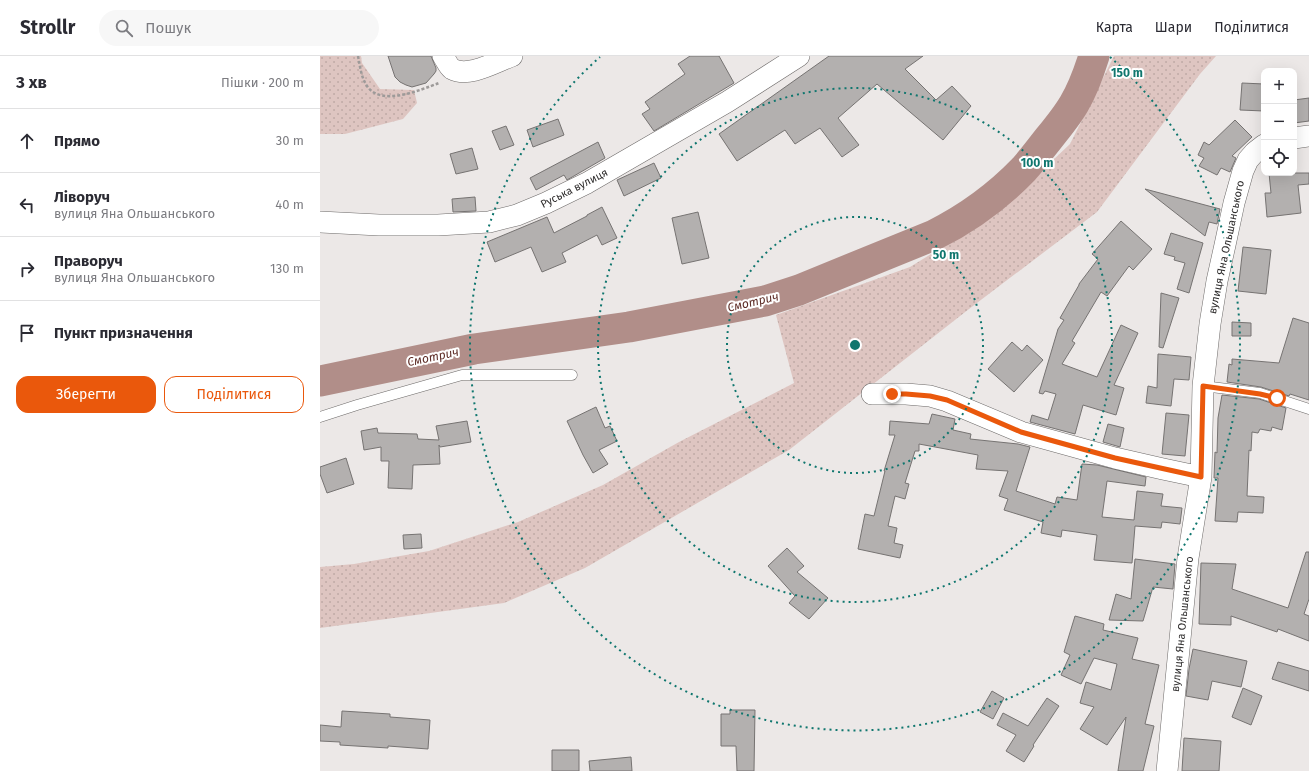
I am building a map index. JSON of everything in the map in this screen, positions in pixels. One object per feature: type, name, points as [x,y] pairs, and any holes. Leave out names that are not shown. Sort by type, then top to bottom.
[{"type":"street","points":[[443,56],[451,68],[461,72],[469,64],[512,56]]},
{"type":"street","name":"Руська вулиця","points":[[320,222],[379,225],[438,225],[490,222],[517,215],[546,203],[594,179],[727,102],[798,56]]},
{"type":"street","points":[[1297,138],[1309,136]]},
{"type":"street","name":"вулиця Яна Ольшанського","points":[[1167,771],[1188,558],[1201,477],[1203,386],[1210,324],[1217,280],[1234,203],[1243,171],[1248,160],[1261,147]]},
{"type":"street","points":[[872,394],[906,394],[930,396],[947,400],[1021,432],[1115,458],[1201,477]]},
{"type":"lane","points":[[320,417],[462,375],[572,375]]},
{"type":"lane","points":[[1203,386],[1260,394],[1309,409]]},
{"type":"path","points":[[358,56],[360,72],[368,87],[374,92],[391,96],[401,95],[469,64]]},
{"type":"shaded area","points":[[320,56],[361,56],[362,63],[380,89],[414,90],[417,103],[403,119],[345,134],[320,134]]},
{"type":"shaded area","points":[[1114,56],[1216,56],[1200,74],[1097,212],[969,309],[789,450],[585,568],[504,603],[320,628],[320,567],[354,564],[429,551],[518,522],[603,485],[679,442],[794,383],[776,315],[910,267],[996,214],[1070,144]]},
{"type":"building","points":[[388,56],[431,56],[436,71],[426,83],[412,87],[400,82],[395,77]]},
{"type":"building","points":[[690,56],[719,56],[734,83],[654,131],[642,114],[650,109],[645,102],[685,74],[678,64]]},
{"type":"building","points":[[829,56],[923,56],[905,69],[936,100],[952,86],[971,106],[943,140],[877,84],[838,118],[859,145],[842,157],[820,128],[795,144],[785,130],[737,161],[719,134]]},
{"type":"building","points":[[1242,83],[1261,84],[1261,111],[1240,110]]},
{"type":"building","points":[[1309,98],[1309,121],[1297,123],[1297,100]]},
{"type":"building","points":[[558,119],[564,135],[533,147],[527,130]]},
{"type":"building","points":[[1235,120],[1252,137],[1232,156],[1236,158],[1230,172],[1221,168],[1217,175],[1199,166],[1204,158],[1198,155],[1204,142],[1209,145]]},
{"type":"building","points":[[506,126],[514,145],[500,150],[492,131]]},
{"type":"building","points":[[598,142],[605,158],[567,180],[564,175],[536,190],[530,178]]},
{"type":"building","points":[[472,148],[478,169],[456,174],[450,154]]},
{"type":"building","points":[[654,163],[661,178],[624,196],[617,180]]},
{"type":"building","points":[[1297,173],[1309,173],[1309,184],[1298,185],[1301,213],[1267,217],[1265,193],[1271,193],[1269,176],[1297,176]]},
{"type":"building","points":[[1145,189],[1220,209],[1217,224],[1209,222],[1205,236]]},
{"type":"building","points":[[475,197],[476,211],[453,212],[452,199]]},
{"type":"building","points":[[602,207],[617,238],[602,245],[597,235],[562,253],[566,262],[542,272],[531,247],[495,262],[487,242],[547,217],[554,233]]},
{"type":"building","points":[[698,212],[709,258],[682,264],[672,218]]},
{"type":"building","points":[[1121,221],[1152,249],[1133,270],[1129,266],[1107,296],[1101,292],[1072,341],[1075,343],[1062,364],[1097,377],[1121,325],[1138,333],[1114,385],[1124,388],[1116,415],[1083,405],[1075,434],[1030,422],[1032,415],[1048,420],[1056,394],[1045,391],[1043,394],[1039,393],[1058,329],[1064,320],[1060,318],[1079,284],[1098,259],[1092,254]]},
{"type":"building","points":[[1171,233],[1203,243],[1189,293],[1177,289],[1185,263],[1174,260],[1175,257],[1164,254]]},
{"type":"building","points":[[1243,247],[1271,250],[1266,294],[1238,291]]},
{"type":"building","points":[[1161,293],[1179,298],[1163,348],[1159,347]]},
{"type":"building","points":[[1293,318],[1309,323],[1309,400],[1290,394],[1289,396],[1261,387],[1227,382],[1229,364],[1232,365],[1232,359],[1279,363]]},
{"type":"building","points":[[1232,322],[1251,323],[1251,336],[1232,336]]},
{"type":"building","points":[[1012,342],[1022,351],[1027,345],[1043,360],[1014,392],[988,369]]},
{"type":"building","points":[[1158,354],[1191,357],[1189,380],[1174,379],[1171,406],[1146,403],[1148,386],[1157,388]]},
{"type":"building","points":[[1222,395],[1259,399],[1286,408],[1282,430],[1272,427],[1271,431],[1260,429],[1258,433],[1252,432],[1251,451],[1249,450],[1247,496],[1264,497],[1263,513],[1238,512],[1237,522],[1215,521],[1218,478],[1214,478],[1215,452],[1217,453],[1218,418]]},
{"type":"building","points":[[596,407],[605,428],[610,426],[617,441],[599,450],[608,464],[593,473],[567,421]]},
{"type":"building","points":[[1166,413],[1189,415],[1185,456],[1162,454]]},
{"type":"building","points":[[932,414],[955,419],[953,430],[971,434],[970,439],[1018,444],[1030,447],[1016,491],[1055,504],[1057,497],[1077,500],[1082,464],[1097,465],[1146,477],[1145,486],[1107,481],[1102,517],[1134,520],[1137,491],[1163,494],[1161,506],[1182,508],[1180,524],[1162,522],[1161,528],[1135,526],[1132,563],[1094,560],[1097,535],[1062,530],[1061,537],[1041,533],[1043,522],[1004,510],[1008,499],[999,496],[1008,471],[976,469],[978,455],[919,444],[919,451],[915,451],[905,483],[909,484],[905,499],[895,496],[888,526],[897,528],[894,543],[903,545],[900,558],[858,549],[865,514],[874,516],[884,471],[895,435],[889,435],[890,421],[929,424]]},
{"type":"building","points":[[467,421],[471,442],[440,447],[439,445],[440,464],[413,465],[412,489],[388,488],[389,461],[381,461],[381,447],[364,450],[361,431],[377,428],[378,433],[417,434],[418,439],[439,440],[436,426]]},
{"type":"building","points":[[1108,424],[1124,428],[1120,447],[1103,442]]},
{"type":"building","points":[[346,458],[354,484],[327,493],[320,474],[320,467]]},
{"type":"building","points":[[421,534],[422,548],[404,549],[403,535]]},
{"type":"building","points":[[787,548],[804,566],[797,572],[828,598],[809,619],[789,603],[795,596],[768,566]]},
{"type":"building","points":[[1306,552],[1309,552],[1309,599],[1304,614],[1309,616],[1309,641],[1278,629],[1277,632],[1231,616],[1231,625],[1199,624],[1201,563],[1236,564],[1232,589],[1288,608]]},
{"type":"building","points":[[1135,559],[1175,564],[1173,589],[1153,587],[1143,621],[1109,620],[1116,594],[1131,599]]},
{"type":"building","points":[[1075,616],[1104,624],[1103,630],[1138,638],[1132,659],[1159,665],[1145,724],[1154,726],[1143,771],[1118,771],[1126,717],[1107,745],[1080,729],[1094,707],[1080,703],[1086,682],[1111,690],[1117,664],[1094,658],[1081,684],[1061,675],[1070,655],[1064,652]]},
{"type":"building","points":[[1193,649],[1247,661],[1241,687],[1212,681],[1208,700],[1186,696]]},
{"type":"building","points":[[1278,662],[1309,671],[1309,691],[1272,679]]},
{"type":"building","points":[[1243,688],[1262,696],[1251,725],[1232,717]]},
{"type":"building","points":[[992,691],[1004,698],[993,719],[980,712]]},
{"type":"building","points":[[1047,698],[1059,706],[1033,745],[1034,746],[1024,762],[1006,751],[1016,735],[997,725],[1003,713],[1028,726]]},
{"type":"building","points":[[730,710],[755,710],[754,771],[737,771],[736,746],[721,746],[721,714],[730,714]]},
{"type":"building","points":[[342,711],[390,714],[390,717],[430,720],[428,749],[340,745],[340,742],[320,741],[320,725],[341,727]]},
{"type":"building","points":[[1184,738],[1221,741],[1219,771],[1182,771]]},
{"type":"building","points":[[552,750],[579,750],[579,771],[552,771]]},
{"type":"building","points":[[631,757],[632,771],[590,771],[589,761]]},
{"type":"waterway","name":"Смотрич","points":[[320,381],[474,349],[629,327],[765,301],[799,290],[934,235],[958,222],[982,206],[1024,169],[1059,126],[1071,108],[1083,86],[1094,56]]},
{"type":"route","points":[[892,394],[930,396],[947,400],[1021,432],[1115,458],[1201,477],[1203,386],[1260,394],[1277,398]]}]
